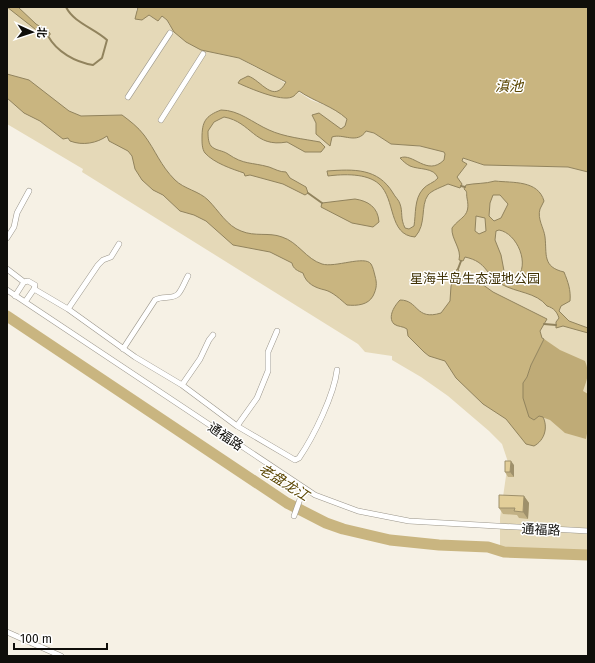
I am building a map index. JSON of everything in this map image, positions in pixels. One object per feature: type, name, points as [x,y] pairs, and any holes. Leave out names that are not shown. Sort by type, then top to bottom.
[{"type":"street","points":[[128,97],[170,33]]},
{"type":"street","points":[[160,120],[203,54]]},
{"type":"street","points":[[7,238],[14,227],[17,213],[29,191]]},
{"type":"street","points":[[68,309],[98,265],[103,260],[111,257],[119,244]]},
{"type":"street","points":[[7,269],[24,282],[28,281],[35,285],[25,302]]},
{"type":"street","points":[[123,349],[156,300],[159,298],[173,297],[178,294],[188,276]]},
{"type":"street","points":[[15,296],[24,282]]},
{"type":"street","points":[[34,289],[68,309],[123,349],[182,385],[237,426],[295,460],[299,458],[314,434],[336,381],[337,370]]},
{"type":"street","name":"通福路","points":[[7,290],[315,495],[358,511],[408,521],[588,531]]},
{"type":"street","points":[[237,426],[257,398],[268,371],[268,352],[277,331]]},
{"type":"street","points":[[182,385],[200,359],[213,335]]},
{"type":"street","points":[[294,516],[298,501],[304,488]]},
{"type":"street","points":[[7,632],[61,656]]},
{"type":"green space","name":"星海半岛生态湿地公园","points":[[7,7],[138,7],[136,10],[142,20],[148,15],[158,21],[162,16],[167,20],[169,25],[209,51],[239,58],[268,72],[311,100],[337,110],[365,131],[374,133],[391,144],[431,148],[484,165],[568,167],[588,172],[588,555],[500,551],[500,518],[508,462],[502,444],[489,431],[448,396],[421,377],[392,360],[392,356],[365,352],[358,344],[82,172],[83,169],[7,124]]},
{"type":"shaded area","points":[[544,339],[560,350],[585,361],[587,365],[587,380],[583,391],[588,394],[588,428],[586,439],[565,433],[550,420],[539,416],[537,420],[530,419],[525,412],[523,383]]},
{"type":"water","points":[[7,7],[18,7],[36,24],[50,33],[50,35],[48,36],[40,33]]},
{"type":"water","name":"滇池","points":[[138,7],[588,7],[588,172],[568,167],[484,165],[463,158],[462,161],[467,164],[457,177],[462,184],[460,188],[448,184],[430,193],[424,204],[419,232],[415,237],[406,235],[400,230],[396,223],[388,198],[379,184],[374,180],[362,176],[328,176],[327,171],[356,170],[373,175],[380,179],[387,185],[399,201],[403,224],[405,228],[409,229],[414,226],[416,207],[420,193],[425,187],[438,178],[436,174],[430,170],[410,166],[400,158],[410,158],[432,166],[438,165],[444,160],[444,152],[420,146],[391,144],[374,133],[366,131],[362,135],[354,138],[332,137],[330,146],[316,134],[316,123],[312,115],[319,113],[341,129],[345,126],[347,119],[342,115],[299,91],[292,97],[280,98],[265,94],[238,83],[240,80],[248,76],[267,89],[277,91],[281,89],[286,82],[239,58],[201,50],[186,42],[174,32],[167,20],[162,16],[158,21],[149,15],[142,20],[135,19]]},
{"type":"water","points":[[7,74],[29,80],[69,111],[81,116],[122,115],[142,132],[175,180],[208,200],[227,222],[236,229],[251,234],[272,235],[288,239],[316,262],[322,264],[328,265],[356,261],[368,262],[371,264],[376,281],[376,288],[373,296],[365,303],[347,305],[331,292],[318,288],[309,283],[304,277],[303,273],[298,271],[292,263],[270,252],[233,245],[206,221],[194,215],[180,211],[163,195],[153,190],[142,180],[135,169],[132,156],[128,151],[109,141],[107,136],[90,143],[75,143],[70,141],[68,138],[63,139],[40,121],[24,113],[7,98]]},
{"type":"water","points":[[221,110],[240,114],[263,127],[281,134],[294,138],[320,142],[325,147],[321,152],[305,152],[287,142],[276,143],[260,138],[241,124],[224,117],[214,122],[208,131],[209,143],[213,148],[243,162],[263,165],[286,172],[290,178],[306,187],[308,193],[305,195],[283,184],[250,175],[245,176],[244,173],[218,163],[209,157],[205,153],[202,142],[204,124],[208,117]]},
{"type":"water","points":[[495,181],[524,184],[531,186],[541,194],[544,201],[540,209],[539,216],[545,237],[547,259],[552,267],[564,272],[570,290],[570,301],[561,306],[559,311],[569,321],[588,328],[588,333],[563,326],[556,328],[556,322],[559,318],[553,309],[547,306],[543,301],[532,295],[501,284],[492,277],[482,265],[472,259],[465,257],[463,261],[459,260],[460,256],[453,236],[452,228],[464,216],[468,209],[467,193],[464,189],[466,185]],"holes":[[[493,195],[500,195],[508,204],[501,218],[494,221],[489,216],[490,203]],[[476,216],[485,218],[486,231],[479,234],[475,231]],[[499,230],[506,232],[520,250],[522,266],[516,279],[505,276],[501,255],[495,240],[496,231]]]},
{"type":"water","points":[[355,199],[368,203],[377,212],[379,222],[373,227],[352,223],[321,207],[322,203]]},
{"type":"water","points":[[457,269],[459,270],[457,276],[475,279],[493,292],[547,319],[540,331],[542,338],[544,339],[523,383],[523,398],[529,417],[534,420],[539,416],[543,417],[545,425],[543,437],[534,446],[526,444],[506,419],[483,404],[456,378],[445,361],[429,356],[408,336],[407,329],[394,324],[392,321],[392,311],[400,300],[411,303],[426,314],[433,315],[441,313],[450,301],[451,286]]},
{"type":"building","points":[[505,461],[511,461],[510,472],[505,472]]},
{"type":"building","points":[[499,495],[524,496],[523,512],[514,511],[515,508],[499,508]]},
{"type":"waterway","points":[[48,36],[56,47],[73,59],[93,65],[102,58],[107,40],[74,17],[66,7]]},
{"type":"waterway","points":[[461,186],[465,187]]},
{"type":"waterway","points":[[308,193],[322,203]]},
{"type":"waterway","points":[[458,269],[461,261]]},
{"type":"waterway","name":"老盘龙江","points":[[7,316],[287,503],[326,523],[343,529],[390,540],[439,545],[488,547],[504,552],[588,555]]},
{"type":"waterway","points":[[544,324],[556,325]]}]
